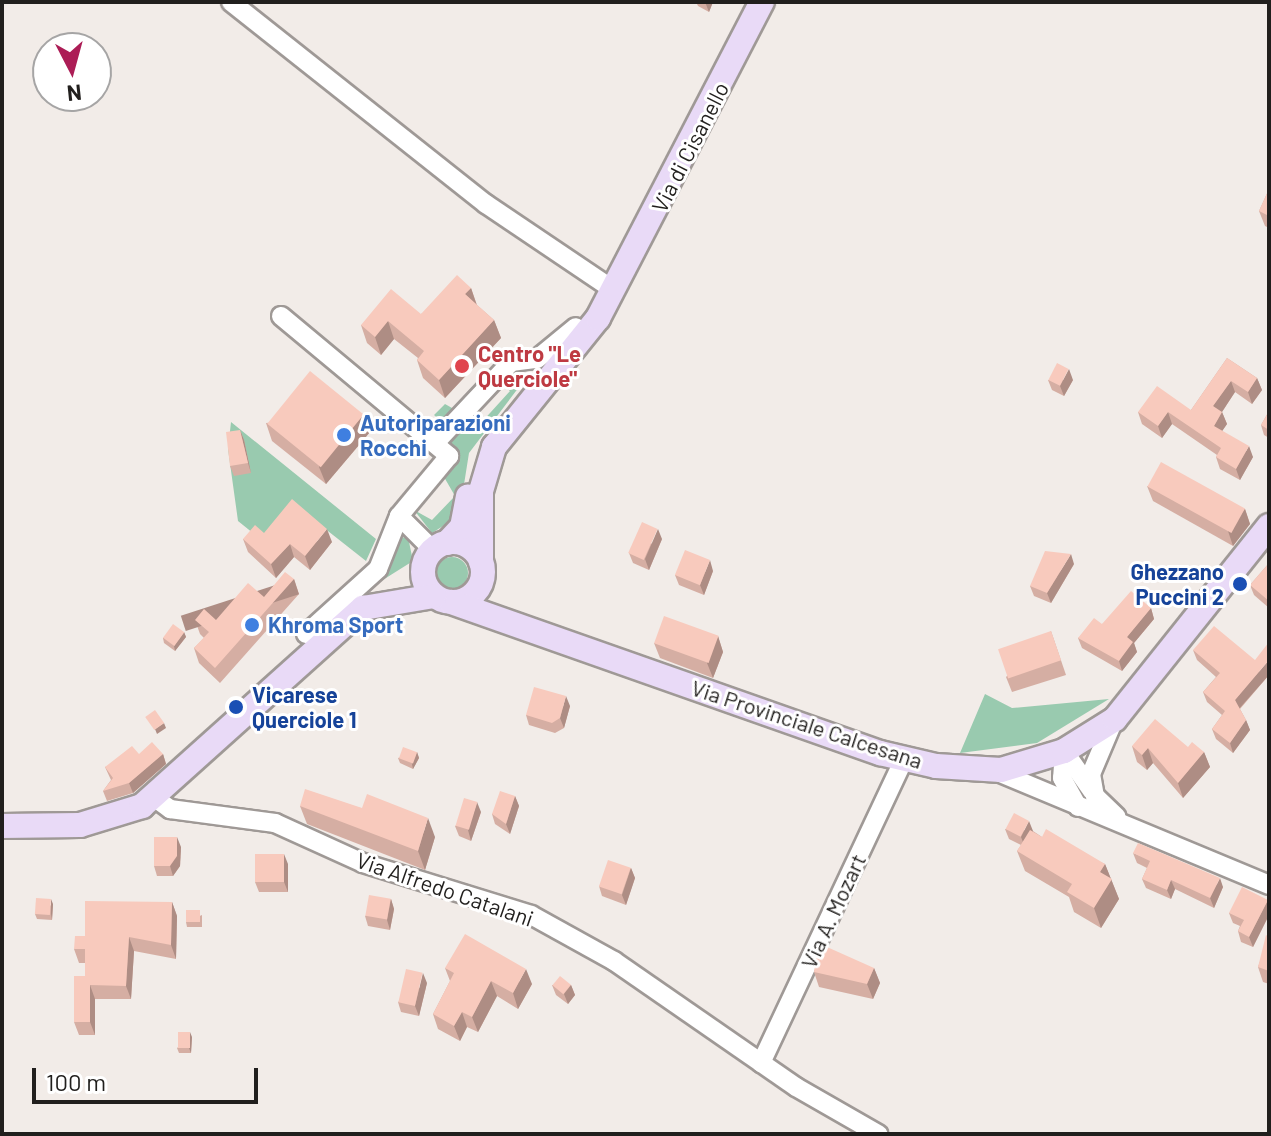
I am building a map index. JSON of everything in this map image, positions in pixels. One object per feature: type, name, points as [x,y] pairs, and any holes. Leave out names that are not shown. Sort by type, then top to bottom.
[{"type":"main road","name":"Via di Cisanello","points":[[435,552],[463,525],[482,441],[598,318],[762,2]]},
{"type":"main road","name":"Via di Cisanello","points":[[481,572],[488,462],[532,388],[576,327],[612,289]]},
{"type":"main road","name":"Via Provinciale Calcesana","points":[[443,599],[904,759],[993,770],[1064,751],[1115,719],[1269,526]]},
{"type":"main road","name":"Via Provinciale Calcesana","points":[[435,552],[470,548],[496,605],[537,631]]},
{"type":"main road","points":[[2,826],[91,823],[155,798],[307,643],[358,598],[435,552],[443,599]]},
{"type":"main road","points":[[307,643],[374,602],[469,597],[481,572]]},
{"type":"street","points":[[231,2],[486,204],[612,289]]},
{"type":"street","points":[[281,316],[436,442],[447,462],[399,516],[378,569],[307,643]]},
{"type":"street","points":[[436,442],[511,362],[537,359],[576,327]]},
{"type":"street","points":[[511,362],[532,388]]},
{"type":"street","points":[[399,516],[435,552]]},
{"type":"street","points":[[1095,796],[1093,763],[1115,719]]},
{"type":"street","points":[[1064,751],[1095,796],[1126,823]]},
{"type":"street","points":[[1064,751],[1062,778],[1078,807]]},
{"type":"street","name":"Via A. Mozart","points":[[761,1063],[904,759]]},
{"type":"street","points":[[993,770],[1269,885]]},
{"type":"street","name":"Via Alfredo Catalani","points":[[155,798],[170,809],[275,823],[363,863],[531,915],[638,976],[761,1063],[878,1134]]},
{"type":"green space","points":[[510,379],[519,387],[469,453],[459,516],[432,533],[414,510],[432,520],[455,496],[444,477],[456,456],[446,441],[454,433],[434,415],[445,404],[480,424],[510,391],[501,384]]},
{"type":"green space","points":[[231,422],[376,539],[366,561],[300,509],[269,546],[238,521],[228,449]]},
{"type":"green space","points":[[408,537],[413,561],[378,583],[391,566],[397,538]]},
{"type":"green space","points":[[452,557],[463,562],[468,573],[463,584],[452,589],[441,584],[436,573],[441,562]]},
{"type":"green space","points":[[985,694],[1012,708],[1109,699],[1037,743],[960,753]]},
{"type":"building","points":[[1269,189],[1269,216],[1259,211]]},
{"type":"building","points":[[457,275],[471,288],[465,294],[494,320],[439,380],[417,360],[424,351],[388,321],[375,337],[361,325],[391,289],[421,314]]},
{"type":"building","points":[[1227,358],[1257,378],[1248,392],[1231,381],[1213,406],[1222,412],[1214,426],[1249,446],[1236,469],[1216,457],[1221,448],[1168,412],[1158,426],[1138,412],[1157,386],[1191,410]]},
{"type":"building","points":[[1057,363],[1069,369],[1060,386],[1048,380]]},
{"type":"building","points":[[310,371],[364,414],[321,467],[267,424]]},
{"type":"building","points":[[1269,411],[1269,430],[1261,425]]},
{"type":"building","points":[[240,430],[248,463],[230,466],[226,432]]},
{"type":"building","points":[[1161,462],[1245,509],[1231,533],[1147,486]]},
{"type":"building","points":[[292,499],[327,529],[305,556],[290,544],[271,564],[243,539],[255,525],[264,533]]},
{"type":"building","points":[[642,522],[658,529],[644,560],[628,553]]},
{"type":"building","points":[[685,550],[710,560],[700,585],[675,575]]},
{"type":"building","points":[[1045,551],[1071,554],[1047,593],[1030,586]]},
{"type":"building","points":[[1269,563],[1269,601],[1250,585]]},
{"type":"building","points":[[285,572],[294,579],[215,668],[194,648],[209,632],[195,620],[204,609],[216,620],[248,583],[264,597]]},
{"type":"building","points":[[1131,591],[1151,608],[1127,637],[1133,642],[1119,661],[1078,638],[1094,618],[1102,624]]},
{"type":"building","points":[[664,616],[719,636],[709,663],[654,643]]},
{"type":"building","points":[[173,624],[184,632],[174,646],[163,638]]},
{"type":"building","points":[[1214,626],[1255,660],[1269,642],[1269,660],[1235,700],[1246,720],[1230,743],[1212,729],[1225,711],[1203,692],[1220,673],[1193,650]]},
{"type":"building","points":[[1051,631],[1061,660],[1008,679],[998,649]]},
{"type":"building","points":[[534,687],[566,696],[560,718],[552,723],[526,715]]},
{"type":"building","points":[[155,710],[164,723],[154,730],[145,717]]},
{"type":"building","points":[[1155,719],[1188,747],[1192,742],[1204,752],[1178,783],[1148,748],[1142,755],[1132,746]]},
{"type":"building","points":[[152,742],[163,754],[129,783],[103,791],[113,778],[105,767],[132,746],[139,754]]},
{"type":"building","points":[[403,747],[417,752],[413,763],[399,758]]},
{"type":"building","points":[[305,789],[362,808],[367,794],[428,818],[418,851],[300,806]]},
{"type":"building","points":[[500,791],[515,796],[506,824],[492,814]]},
{"type":"building","points":[[464,798],[477,802],[469,830],[456,826]]},
{"type":"building","points":[[1014,813],[1029,821],[1021,837],[1006,829]]},
{"type":"building","points":[[1046,829],[1105,864],[1100,872],[1112,879],[1094,908],[1067,892],[1072,884],[1017,851],[1030,830],[1042,837]]},
{"type":"building","points":[[154,837],[177,837],[177,856],[170,866],[154,866]]},
{"type":"building","points":[[1138,843],[1220,878],[1210,898],[1171,880],[1167,890],[1142,879],[1150,861],[1133,853]]},
{"type":"building","points":[[255,854],[284,854],[284,882],[255,882]]},
{"type":"building","points":[[608,860],[631,868],[622,894],[599,886]]},
{"type":"building","points":[[1242,887],[1268,900],[1249,937],[1238,931],[1244,920],[1229,913]]},
{"type":"building","points":[[369,895],[391,899],[387,920],[365,916]]},
{"type":"building","points":[[36,898],[51,899],[50,915],[35,914]]},
{"type":"building","points":[[85,901],[172,902],[171,945],[129,937],[126,986],[90,985],[90,1022],[74,1022],[74,976],[85,976],[85,949],[74,949],[75,936],[85,936]]},
{"type":"building","points":[[186,910],[200,910],[200,922],[186,922]]},
{"type":"building","points":[[465,934],[526,969],[513,993],[491,981],[472,1017],[462,1012],[454,1026],[433,1014],[454,973],[445,968]]},
{"type":"building","points":[[1266,935],[1269,937],[1269,971],[1258,967]]},
{"type":"building","points":[[818,943],[874,968],[867,984],[814,972]]},
{"type":"building","points":[[406,969],[423,973],[415,1006],[398,1002]]},
{"type":"building","points":[[560,976],[571,985],[563,994],[552,985]]},
{"type":"building","points":[[178,1032],[190,1032],[190,1048],[178,1048]]},
{"type":"place","name":"Centro \"Le Querciole\"","points":[[462,366]]},
{"type":"place","name":"Autoriparazioni Rocchi","points":[[344,435]]},
{"type":"place","name":"Ghezzano Puccini 2","points":[[1240,584]]},
{"type":"place","name":"Khroma Sport","points":[[252,625]]},
{"type":"place","name":"Vicarese Querciole 1","points":[[236,707]]}]
